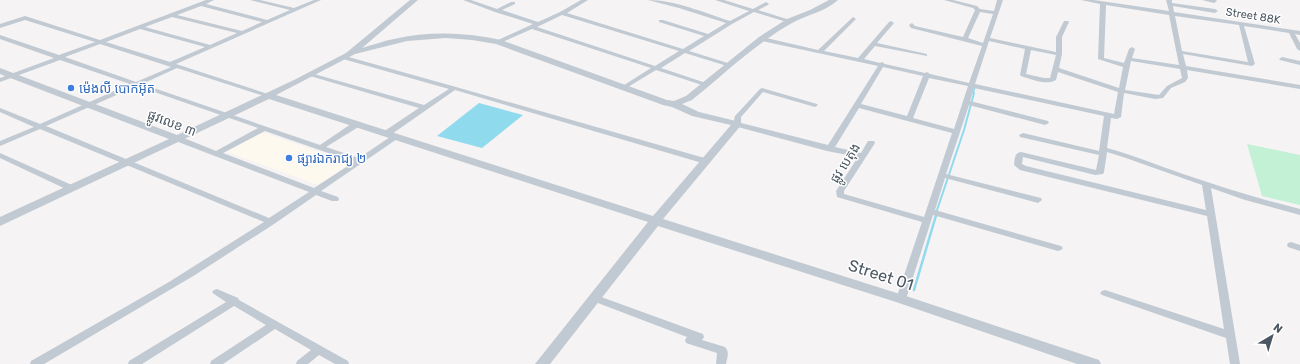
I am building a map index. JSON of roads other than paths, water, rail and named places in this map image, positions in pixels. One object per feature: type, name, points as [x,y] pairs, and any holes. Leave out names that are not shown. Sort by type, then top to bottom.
[{"type":"street","points":[[0,80],[211,0]]},
{"type":"street","points":[[253,0],[295,10]]},
{"type":"street","points":[[0,144],[136,84],[211,47],[318,0]]},
{"type":"street","points":[[349,55],[414,0]]},
{"type":"street","points":[[466,0],[707,85]]},
{"type":"street","points":[[498,42],[562,13],[585,0]]},
{"type":"street","points":[[651,0],[681,7],[730,23]]},
{"type":"street","points":[[718,0],[790,21]]},
{"type":"street","points":[[675,104],[689,98],[707,85],[762,38],[790,21],[813,12],[834,0]]},
{"type":"street","points":[[947,0],[975,7],[978,10],[994,14]]},
{"type":"street","points":[[901,298],[926,220],[936,213],[943,176],[956,132],[969,103],[971,84],[1000,0]]},
{"type":"street","name":"Street 88K","points":[[1084,0],[1300,33]]},
{"type":"street","points":[[1204,0],[1214,1]]},
{"type":"street","points":[[1056,69],[1122,90],[1161,97],[1169,87],[1183,81],[1185,78],[1169,2],[1215,11]]},
{"type":"street","points":[[496,10],[513,3]]},
{"type":"street","points":[[1103,3],[1101,59],[1126,66]]},
{"type":"street","points":[[200,4],[268,22]]},
{"type":"street","points":[[623,88],[730,23],[766,4]]},
{"type":"street","points":[[965,39],[978,10]]},
{"type":"street","points":[[562,13],[730,65]]},
{"type":"street","points":[[172,15],[242,33]]},
{"type":"street","points":[[0,26],[24,18],[269,96]]},
{"type":"street","points":[[820,51],[853,20]]},
{"type":"street","points":[[661,21],[708,36]]},
{"type":"street","points":[[1028,48],[1023,74],[1051,81],[1053,80],[1059,54],[1059,37],[1066,22]]},
{"type":"street","points":[[860,60],[891,23]]},
{"type":"street","points":[[1180,52],[1251,64],[1241,24]]},
{"type":"street","points":[[912,25],[921,29],[965,39],[1059,54]]},
{"type":"street","points":[[140,27],[211,47]]},
{"type":"street","points":[[1291,32],[1300,49]]},
{"type":"street","points":[[0,36],[360,161]]},
{"type":"street","points":[[2,218],[72,188],[176,138],[269,96],[349,55],[393,41],[424,37],[467,36],[498,42],[623,88],[666,103],[675,104],[679,107],[694,112],[830,149],[862,156]]},
{"type":"street","points":[[762,38],[1117,117],[1126,66],[1132,49]]},
{"type":"street","points":[[873,44],[925,55]]},
{"type":"street","points":[[349,55],[454,88],[705,161]]},
{"type":"street","points":[[1129,59],[1300,87]]},
{"type":"street","points":[[1282,60],[1300,63]]},
{"type":"street","points":[[830,149],[882,64]]},
{"type":"street","name":"ផ្លូវលេខ ៣","points":[[0,71],[335,199]]},
{"type":"street","points":[[909,120],[927,74]]},
{"type":"street","points":[[312,75],[425,108]]},
{"type":"street","points":[[35,364],[191,274],[271,222],[314,191],[360,161],[425,108],[454,88]]},
{"type":"street","points":[[542,364],[593,298],[737,124],[737,117],[762,90],[815,105]]},
{"type":"street","name":"Street 01","points":[[269,96],[656,222],[901,298],[1094,364]]},
{"type":"street","points":[[969,103],[1045,123]]},
{"type":"street","points":[[857,105],[956,132]]},
{"type":"street","points":[[0,110],[271,222]]},
{"type":"street","points":[[1108,115],[1100,172],[1098,173],[1021,154],[1019,156],[1018,165],[1023,168],[1210,214]]},
{"type":"street","points":[[321,147],[357,124]]},
{"type":"street","points":[[216,154],[264,128]]},
{"type":"street","points":[[1023,135],[1129,156],[1206,184],[1281,208],[1300,212]]},
{"type":"street","name":"ផ្លូវ បេតុង","points":[[872,143],[840,191],[840,196],[926,220]]},
{"type":"street","points":[[0,155],[72,188]]},
{"type":"street","points":[[943,176],[1038,200]]},
{"type":"street","points":[[1206,184],[1235,364]]},
{"type":"street","points":[[936,213],[1058,248]]},
{"type":"street","points":[[217,292],[344,364]]},
{"type":"street","points":[[1105,293],[1229,334]]},
{"type":"street","points":[[593,298],[721,350],[723,352],[721,364]]},
{"type":"street","points":[[134,364],[235,301]]},
{"type":"street","points":[[215,364],[275,324]]},
{"type":"street","points":[[300,364],[318,350]]},
{"type":"water","points":[[479,103],[523,115],[482,148],[437,136]]},
{"type":"waterway","points":[[973,94],[975,87]]},
{"type":"waterway","points":[[936,213],[964,130],[974,93]]},
{"type":"waterway","points":[[914,290],[937,212]]},
{"type":"place","name":"ម៉េងលី បោកអ៊ុត","points":[[71,88]]},
{"type":"place","name":"ផ្សារឯករាជ្យ ២","points":[[289,158]]}]
